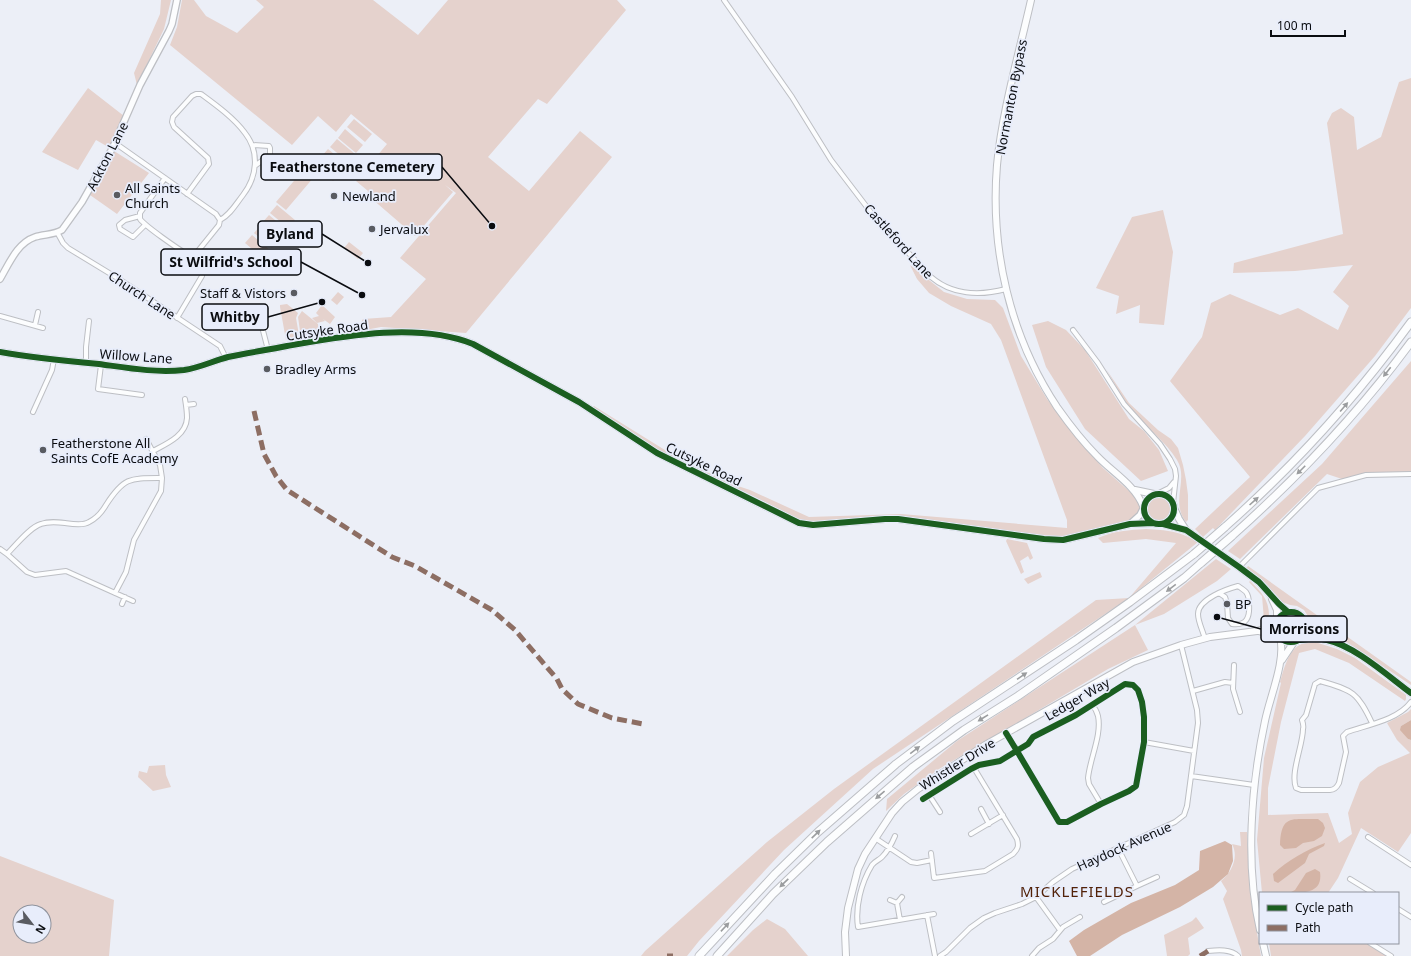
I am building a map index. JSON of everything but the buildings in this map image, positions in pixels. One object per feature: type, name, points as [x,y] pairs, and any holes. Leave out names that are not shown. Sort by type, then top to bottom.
[{"type":"highway","points":[[699,956],[776,874],[818,832],[896,764],[953,721],[1063,649],[1130,602],[1194,554],[1266,491],[1307,449],[1356,393],[1411,322]]},
{"type":"highway","points":[[717,956],[773,894],[827,842],[913,767],[964,730],[1018,696],[1116,628],[1184,578],[1232,536],[1279,493],[1329,441],[1363,402],[1411,342]]},
{"type":"main road","name":"Ackton Lane","points":[[57,232],[62,230],[67,225],[77,211],[115,143],[140,84],[172,24],[177,0]]},
{"type":"main road","name":"Normanton Bypass","points":[[1006,289],[1000,257],[996,220],[997,165],[1004,118],[1031,0]]},
{"type":"main road","points":[[0,279],[14,254],[23,244],[34,237],[57,232]]},
{"type":"main road","points":[[1006,289],[1025,348],[1058,407],[1097,457],[1135,490],[1143,507],[1146,518],[1154,523],[1186,530],[1259,582],[1288,612]]},
{"type":"main road","name":"Cutsyke Road","points":[[268,350],[322,339],[390,333],[447,336],[466,341],[527,372],[579,402],[657,453],[804,524],[813,525],[878,519],[898,519],[1044,540],[1063,540],[1130,524],[1154,523]]},
{"type":"main road","name":"Willow Lane","points":[[0,352],[152,371],[169,371],[201,366],[226,358],[268,350]]},
{"type":"main road","points":[[1135,490],[1167,496],[1174,505],[1179,519],[1186,530]]},
{"type":"main road","points":[[1130,524],[1140,515],[1147,499],[1156,494]]},
{"type":"main road","points":[[1163,524],[1171,517],[1174,505]]},
{"type":"main road","points":[[1259,923],[1252,860],[1254,784],[1265,719],[1281,661],[1282,644],[1276,628],[1276,610],[1270,594]]},
{"type":"main road","points":[[1277,621],[1280,616],[1288,612],[1296,612],[1300,614],[1305,620],[1306,624],[1306,631],[1281,661]]},
{"type":"main road","name":"Whistler Drive","points":[[846,956],[845,932],[850,896],[858,869],[865,854],[892,813],[902,802],[918,789],[967,756],[1133,662],[1205,638],[1257,631],[1270,627],[1277,621]]},
{"type":"main road","points":[[1306,624],[1327,640],[1349,648],[1411,693]]},
{"type":"main road","name":"Whistler Drive","points":[[1257,631],[1280,637]]},
{"type":"main road","points":[[1280,637],[1289,642],[1327,640]]},
{"type":"main road","points":[[1263,944],[1266,956]]},
{"type":"street","name":"Castleford Lane","points":[[724,0],[792,97],[832,160],[873,215],[931,277],[936,282],[948,288],[971,294],[1006,289]]},
{"type":"street","points":[[177,318],[202,276],[202,268],[197,255],[198,251],[219,225],[220,220],[227,216],[250,186],[256,165],[252,145],[246,133],[201,94],[192,96],[174,117],[172,122],[174,127],[208,158],[209,164],[187,194]]},
{"type":"street","points":[[115,143],[216,214],[220,220]]},
{"type":"street","points":[[252,145],[269,146],[270,148],[270,155],[256,165]]},
{"type":"street","points":[[165,178],[140,212],[140,219],[145,225],[186,253],[197,255]]},
{"type":"street","points":[[140,216],[122,222],[119,225],[120,229],[133,237],[145,225]]},
{"type":"street","name":"Church Lane","points":[[57,232],[63,243],[76,254],[119,279],[220,346],[226,358]]},
{"type":"street","points":[[35,325],[38,312]]},
{"type":"street","points":[[254,317],[265,314]]},
{"type":"street","points":[[259,315],[268,350]]},
{"type":"street","points":[[0,316],[43,328]]},
{"type":"street","points":[[86,363],[88,321]]},
{"type":"street","points":[[1073,330],[1098,363],[1124,404],[1164,449],[1175,469],[1174,505]]},
{"type":"street","points":[[33,412],[52,370],[54,359]]},
{"type":"street","points":[[101,364],[98,389],[142,395]]},
{"type":"street","points":[[153,451],[174,439],[182,431],[187,418],[185,399]]},
{"type":"street","points":[[186,405],[194,404]]},
{"type":"street","points":[[115,592],[126,572],[134,540],[159,496],[162,486],[160,466],[146,439]]},
{"type":"street","points":[[1239,567],[1318,488],[1366,475],[1411,474]]},
{"type":"street","points":[[8,554],[28,533],[40,524],[53,522],[74,524],[88,523],[100,514],[112,496],[124,483],[134,479],[162,478]]},
{"type":"street","points":[[1156,494],[1169,488],[1175,482]]},
{"type":"street","points":[[0,549],[8,554],[27,572],[35,575],[66,571],[133,601]]},
{"type":"street","points":[[1205,638],[1198,613],[1201,606],[1212,596],[1218,593],[1238,586],[1245,591],[1249,598],[1249,617],[1245,622],[1237,625],[1232,624],[1228,618],[1225,597],[1218,593]]},
{"type":"street","points":[[122,604],[125,597]]},
{"type":"street","name":"Haydock Avenue","points":[[940,956],[970,928],[984,918],[1036,898],[1053,882],[1072,869],[1175,822],[1182,817],[1187,806],[1198,716],[1181,645]]},
{"type":"street","points":[[1234,665],[1234,695],[1240,712]]},
{"type":"street","points":[[1372,723],[1361,701],[1352,692],[1320,681],[1315,684],[1306,715],[1302,720],[1304,728],[1294,784],[1296,788],[1301,790],[1333,790],[1339,783],[1346,752],[1342,736],[1347,732],[1389,718],[1403,711],[1411,702]]},
{"type":"street","points":[[1193,691],[1225,682],[1233,683]]},
{"type":"street","name":"Ledger Way","points":[[923,799],[980,765],[997,763],[1016,751],[1028,744],[1033,737],[1076,715],[1125,684],[1132,685],[1138,690],[1142,702],[1144,717],[1144,742],[1137,783],[1130,792],[1101,804],[1067,822],[1059,822],[1016,751]]},
{"type":"street","points":[[1092,704],[1098,715],[1098,725],[1096,743],[1088,778],[1089,784],[1101,804]]},
{"type":"street","points":[[1006,733],[1016,751]]},
{"type":"street","points":[[1144,742],[1194,751]]},
{"type":"street","points":[[931,853],[934,878],[985,871],[1017,850],[1017,839],[974,768]]},
{"type":"street","points":[[1191,776],[1254,784]]},
{"type":"street","points":[[929,795],[940,812]]},
{"type":"street","points":[[981,809],[989,824]]},
{"type":"street","points":[[971,834],[1003,816]]},
{"type":"street","points":[[895,836],[882,856],[873,864],[864,883],[856,915],[858,927],[934,914]]},
{"type":"street","points":[[1368,837],[1411,865]]},
{"type":"street","points":[[875,838],[911,862],[917,863],[932,860]]},
{"type":"street","points":[[1118,848],[1137,886]]},
{"type":"street","points":[[1104,902],[1157,877]]},
{"type":"street","points":[[1350,879],[1371,892]]},
{"type":"street","points":[[897,902],[902,897]]},
{"type":"street","points":[[1036,898],[1060,930]]},
{"type":"street","points":[[890,900],[897,902]]},
{"type":"street","points":[[897,902],[900,920]]},
{"type":"street","points":[[1399,909],[1411,917]]},
{"type":"street","points":[[927,915],[935,956]]},
{"type":"street","points":[[1032,956],[1039,948],[1053,940],[1060,930],[1080,917]]},
{"type":"street","points":[[1372,944],[1391,956]]},
{"type":"street","points":[[1208,951],[1224,951],[1237,954],[1238,956]]},
{"type":"street","points":[[946,952],[949,956]]},
{"type":"shaded area","points":[[161,0],[171,0],[164,29],[137,85],[134,73],[160,14]]},
{"type":"shaded area","points":[[182,0],[194,0],[206,16],[237,33],[264,7],[256,0],[373,0],[418,35],[448,0],[617,0],[626,10],[547,104],[538,99],[488,157],[529,191],[580,131],[612,157],[466,333],[381,327],[360,331],[359,326],[363,319],[391,317],[426,279],[400,258],[456,193],[445,185],[453,192],[415,236],[371,198],[372,197],[367,193],[368,191],[356,181],[387,144],[351,114],[336,132],[318,116],[292,145],[170,45],[177,27]]},
{"type":"shaded area","points":[[1411,78],[1411,308],[1375,356],[1305,436],[1215,530],[1213,528],[1203,537],[1195,529],[1250,477],[1170,381],[1202,337],[1211,303],[1230,294],[1280,315],[1298,308],[1338,330],[1349,306],[1333,292],[1353,265],[1295,271],[1233,273],[1234,263],[1343,234],[1327,123],[1332,113],[1341,108],[1354,117],[1357,150],[1381,137],[1399,82]]},
{"type":"shaded area","points":[[88,88],[124,116],[110,148],[96,140],[78,170],[42,152]]},
{"type":"shaded area","points":[[354,119],[372,134],[365,142],[347,127]]},
{"type":"shaded area","points":[[345,129],[363,145],[356,153],[338,138]]},
{"type":"shaded area","points":[[337,139],[355,154],[348,162],[330,147]]},
{"type":"shaded area","points":[[328,149],[346,164],[339,172],[321,157]]},
{"type":"shaded area","points":[[114,151],[149,173],[117,214],[90,195],[97,179]]},
{"type":"shaded area","points":[[316,155],[325,164],[286,210],[276,202]]},
{"type":"shaded area","points":[[328,166],[339,175],[333,181],[323,172]]},
{"type":"shaded area","points":[[277,205],[295,220],[288,228],[270,213]]},
{"type":"shaded area","points":[[1163,210],[1173,252],[1164,325],[1139,323],[1140,305],[1116,314],[1119,296],[1096,288],[1132,217]]},
{"type":"shaded area","points":[[269,215],[287,230],[280,238],[262,223]]},
{"type":"shaded area","points":[[261,225],[279,240],[272,248],[254,233]]},
{"type":"shaded area","points":[[252,235],[270,250],[263,258],[245,243]]},
{"type":"shaded area","points":[[349,242],[363,253],[358,259],[344,248]]},
{"type":"shaded area","points":[[910,265],[944,292],[967,299],[995,300],[1003,308],[1021,356],[1047,399],[1078,440],[1103,468],[1137,498],[1141,510],[1134,519],[1061,538],[892,518],[810,523],[799,521],[657,451],[593,407],[594,406],[681,460],[729,483],[750,490],[809,517],[901,514],[1067,528],[1067,520],[1001,340],[991,324],[951,306],[929,293],[917,279]]},
{"type":"shaded area","points":[[338,292],[344,297],[337,305],[331,300]]},
{"type":"shaded area","points":[[287,304],[298,313],[296,318],[299,335],[286,340],[280,305]]},
{"type":"shaded area","points":[[322,305],[335,317],[330,324],[323,319],[325,321],[317,323],[312,318],[319,316],[316,313]]},
{"type":"shaded area","points":[[302,311],[318,324],[318,334],[301,338],[298,317]]},
{"type":"shaded area","points":[[1048,321],[1066,330],[1085,350],[1129,419],[1144,431],[1159,450],[1168,471],[1141,481],[1085,429],[1046,367],[1032,325]]},
{"type":"shaded area","points":[[1411,361],[1411,473],[1370,475],[1342,479],[1327,474],[1240,559],[1228,551],[1322,464]]},
{"type":"shaded area","points":[[1106,369],[1129,403],[1158,430],[1171,439],[1178,448],[1183,465],[1188,495],[1188,520],[1186,522],[1180,507],[1179,499],[1181,475],[1177,460],[1168,447],[1139,419],[1130,408]]},
{"type":"shaded area","points":[[1159,498],[1167,501],[1170,509],[1167,517],[1159,520],[1151,517],[1148,509],[1151,501]]},
{"type":"shaded area","points":[[1146,529],[1185,535],[1198,542],[1129,598],[1176,543],[1146,539],[1103,543],[1098,538],[1116,532]]},
{"type":"shaded area","points":[[1007,539],[1027,543],[1033,558],[1030,560],[1028,556],[1020,561],[1024,572],[1021,574],[1006,541]]},
{"type":"shaded area","points":[[1216,559],[1231,569],[1217,581],[1164,614],[1135,625]]},
{"type":"shaded area","points":[[1248,566],[1411,682],[1411,685],[1342,639],[1323,634],[1316,629],[1304,610],[1297,606],[1282,602],[1276,597],[1268,586],[1246,569]]},
{"type":"shaded area","points":[[1040,572],[1042,577],[1028,584],[1024,579]]},
{"type":"shaded area","points":[[1250,581],[1261,592],[1268,605],[1269,615],[1264,620],[1262,596],[1249,582]]},
{"type":"shaded area","points":[[1129,598],[873,769],[784,850],[699,941],[687,956],[641,956],[767,842],[834,789],[1096,600]]},
{"type":"shaded area","points":[[1135,625],[1148,650],[1108,669],[939,769],[904,794],[886,811],[887,799],[957,741]]},
{"type":"shaded area","points":[[1315,642],[1337,649],[1355,658],[1406,695],[1406,699],[1405,701],[1349,663],[1315,649],[1299,653],[1281,722],[1268,788],[1268,815],[1328,813],[1339,843],[1352,834],[1348,813],[1360,782],[1378,767],[1410,753],[1397,740],[1387,723],[1411,709],[1411,720],[1401,726],[1408,739],[1411,740],[1411,833],[1398,852],[1361,828],[1338,878],[1329,892],[1262,892],[1257,840],[1264,758],[1283,671],[1291,653],[1299,645]]},
{"type":"shaded area","points":[[1411,720],[1411,740],[1408,739],[1400,730],[1401,726]]},
{"type":"shaded area","points":[[165,765],[166,775],[171,787],[153,791],[138,777],[139,771],[147,773],[149,766]]},
{"type":"shaded area","points":[[1318,819],[1323,823],[1325,828],[1322,836],[1314,841],[1303,843],[1296,848],[1284,849],[1280,845],[1283,828],[1290,820]]},
{"type":"shaded area","points":[[1240,832],[1247,832],[1250,892],[1261,956],[1242,956],[1223,899],[1227,891],[1221,881],[1231,869],[1233,864],[1235,854],[1232,844],[1241,846]]},
{"type":"shaded area","points":[[1225,841],[1232,845],[1233,861],[1228,874],[1213,887],[1180,907],[1122,935],[1090,956],[1077,956],[1069,941],[1084,930],[1131,903],[1175,885],[1199,870],[1200,851]]},
{"type":"shaded area","points":[[1325,843],[1324,846],[1309,854],[1305,863],[1278,883],[1274,881],[1273,874],[1285,864],[1304,852]]},
{"type":"shaded area","points":[[0,856],[114,900],[109,956],[0,956]]},
{"type":"shaded area","points":[[1315,869],[1320,872],[1319,884],[1316,888],[1307,892],[1291,892],[1295,890],[1306,873]]},
{"type":"shaded area","points":[[1196,917],[1204,928],[1188,938],[1190,954],[1188,956],[1167,956],[1164,935],[1192,921]]},
{"type":"shaded area","points":[[767,919],[785,929],[808,956],[727,956],[753,930]]},
{"type":"shaded area","points":[[1269,944],[1370,944],[1389,956],[1271,956]]},
{"type":"marked path","points":[[254,411],[264,454],[276,476],[287,490],[392,557],[415,566],[492,610],[515,630],[557,679],[562,689],[578,704],[612,718],[643,724]]},
{"type":"marked path","points":[[1200,956],[1208,951]]},
{"type":"marked path","points":[[667,956],[673,956]]},
{"type":"cycle path","points":[[0,352],[37,358],[142,370],[173,371],[195,368],[228,357],[356,335],[405,332],[452,337],[473,344],[579,402],[657,453],[799,523],[813,525],[898,519],[1044,539],[1063,540],[1130,524],[1153,523]]},
{"type":"cycle path","points":[[1159,494],[1170,498],[1174,509],[1170,520],[1159,524],[1148,520],[1144,509],[1148,498],[1159,494]]},
{"type":"cycle path","points":[[1163,524],[1186,530],[1239,567],[1259,582],[1288,612]]},
{"type":"cycle path","points":[[1291,612],[1302,616],[1306,627],[1302,638],[1291,642],[1280,638],[1276,627],[1280,616],[1291,612]]},
{"type":"cycle path","points":[[1300,640],[1324,639],[1349,648],[1371,662],[1411,693]]},
{"type":"cycle path","points":[[923,799],[979,765],[1000,761],[1028,744],[1033,737],[1076,715],[1125,684],[1133,685],[1138,690],[1142,702],[1144,717],[1144,742],[1136,786],[1067,822],[1059,822],[1017,751],[1006,733]]},
{"type":"place","name":"All Saints Church","points":[[117,195]]},
{"type":"place","name":"Newland","points":[[334,196]]},
{"type":"place","name":"Featherstone Cemetery","points":[[492,226]]},
{"type":"place","name":"Jervalux","points":[[372,229]]},
{"type":"place","name":"Byland","points":[[368,263]]},
{"type":"place","name":"Staff & Vistors","points":[[294,293]]},
{"type":"place","name":"St Wilfrid's School","points":[[362,295]]},
{"type":"place","name":"Whitby","points":[[322,302]]},
{"type":"place","name":"Bradley Arms","points":[[267,369]]},
{"type":"place","name":"Featherstone All Saints CofE Academy","points":[[43,450]]},
{"type":"place","name":"BP","points":[[1227,604]]},
{"type":"place","name":"Morrisons","points":[[1217,617]]},
{"type":"district","name":"MICKLEFIELDS","points":[[1077,891]]}]
